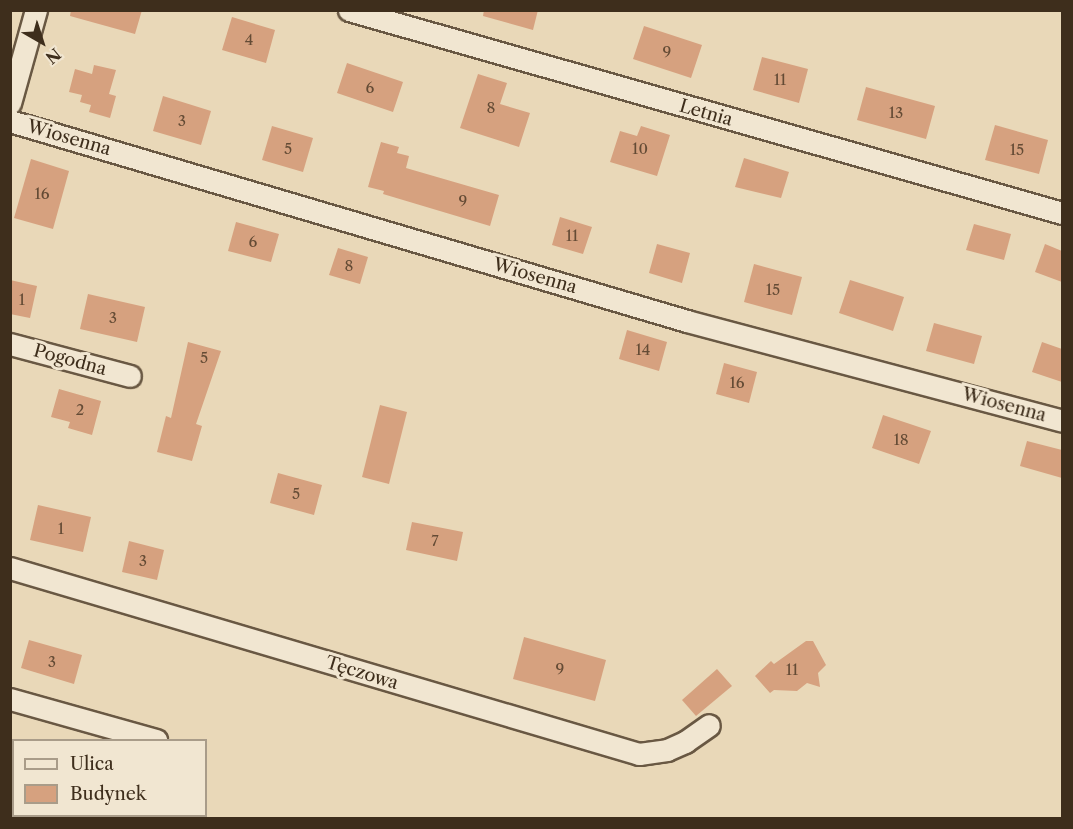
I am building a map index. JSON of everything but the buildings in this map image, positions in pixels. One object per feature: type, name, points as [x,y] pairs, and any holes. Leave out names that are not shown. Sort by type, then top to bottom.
[{"type":"street","points":[[10,104],[36,10]]},
{"type":"street","name":"Letnia","points":[[349,10],[1062,213]]},
{"type":"street","name":"Wiosenna","points":[[10,121],[687,321],[1062,421]]},
{"type":"street","name":"Pogodna","points":[[10,344],[130,376]]},
{"type":"street","name":"Tęczowa","points":[[10,568],[639,754],[667,750],[685,742],[709,725]]},
{"type":"street","points":[[10,699],[149,739]]}]
